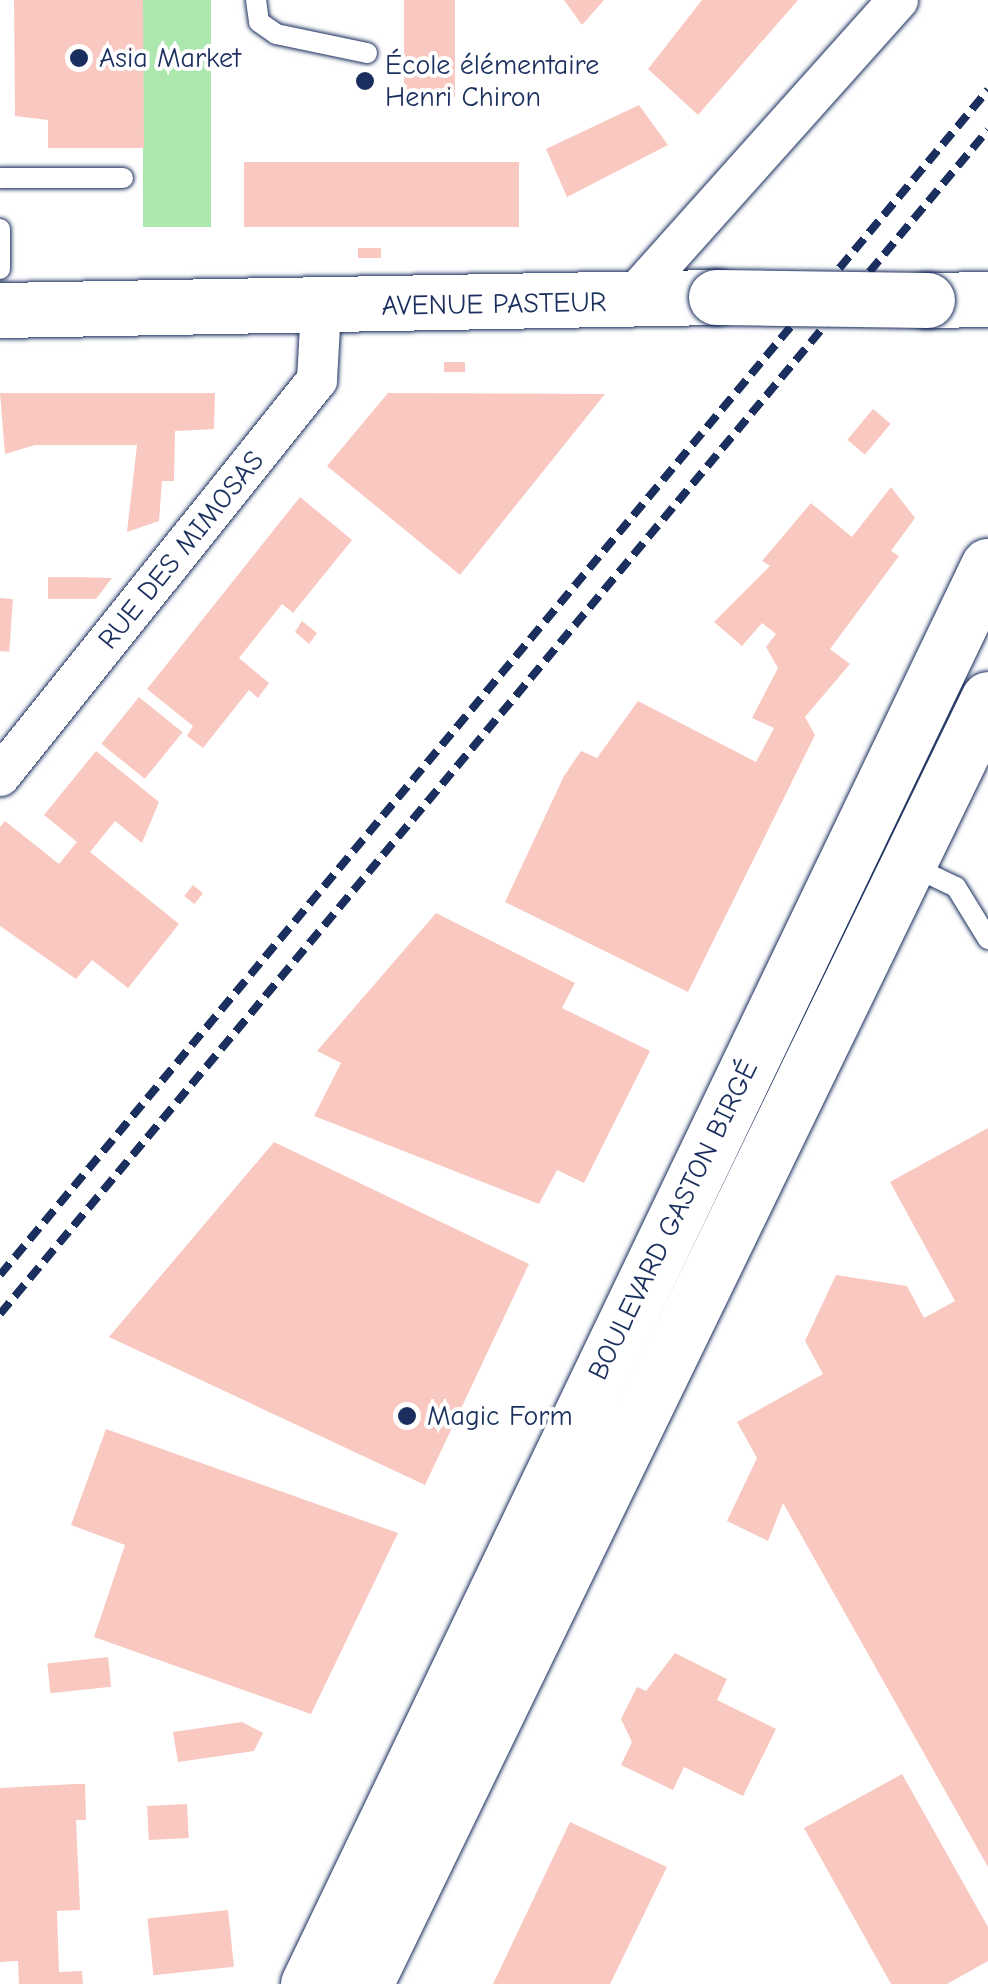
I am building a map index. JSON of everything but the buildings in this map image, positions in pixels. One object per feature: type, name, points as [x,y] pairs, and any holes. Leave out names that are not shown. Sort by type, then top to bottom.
[{"type":"main road","name":"AVENUE PASTEUR","points":[[0,310],[320,308],[716,298],[988,299]]},
{"type":"main road","name":"BOULEVARD GASTON BIRGÉ","points":[[365,1984],[882,851],[988,566]]},
{"type":"main road","name":"BOULEVARD GASTON BIRGÉ","points":[[308,1984],[882,851],[988,699]]},
{"type":"street","points":[[628,302],[898,0]]},
{"type":"street","name":"RUE DES MIMOSAS","points":[[0,776],[317,380],[320,308]]},
{"type":"lane","points":[[256,0],[260,22],[276,34],[367,53]]},
{"type":"lane","points":[[0,178],[123,178]]},
{"type":"lane","points":[[0,230],[0,270]]},
{"type":"lane","points":[[882,851],[956,887],[988,939]]},
{"type":"green space","points":[[143,0],[211,0],[211,227],[143,227]]},
{"type":"railway","points":[[0,1275],[988,90]]},
{"type":"railway","points":[[0,1314],[988,130]]},
{"type":"place","name":"Asia Market","points":[[79,58]]},
{"type":"place","name":"École élémentaire Henri Chiron","points":[[365,81]]},
{"type":"place","name":"Magic Form","points":[[407,1416]]}]
